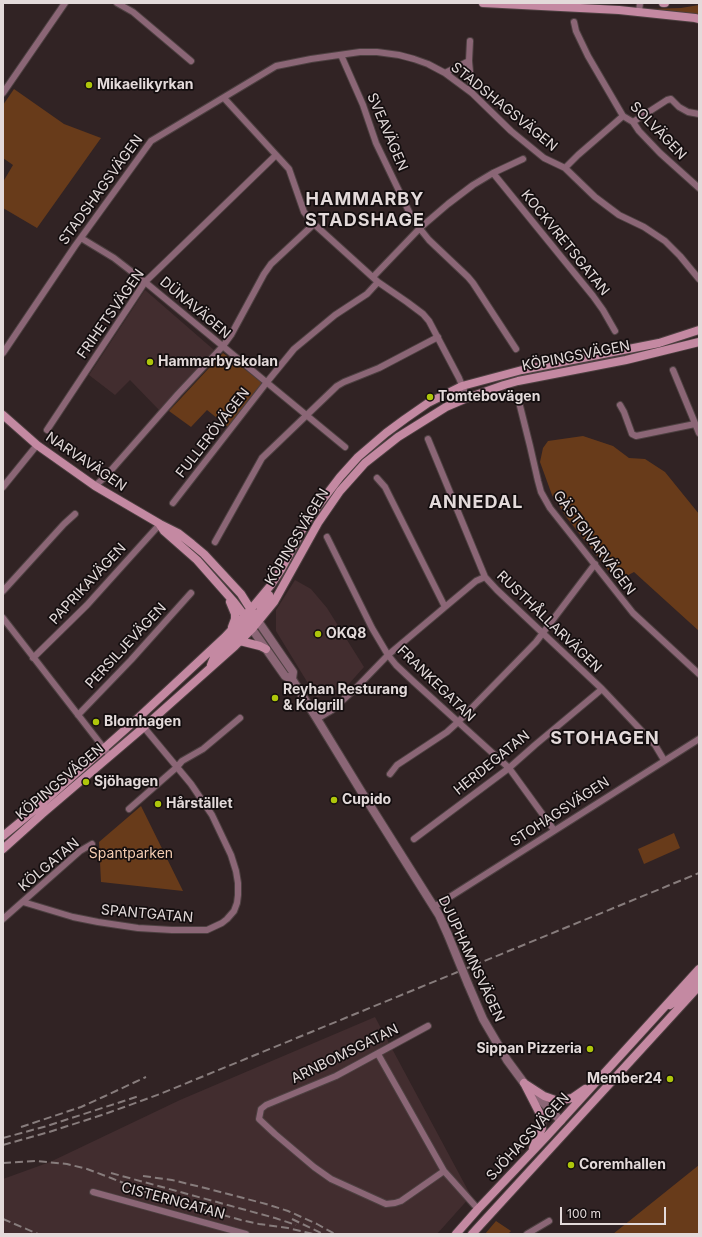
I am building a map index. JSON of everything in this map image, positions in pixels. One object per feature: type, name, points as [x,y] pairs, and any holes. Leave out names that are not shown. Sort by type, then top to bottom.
[{"type":"main road","points":[[483,3],[639,12],[699,19]]},
{"type":"main road","name":"KÖPINGSVÄGEN","points":[[251,609],[271,585],[282,568],[308,519],[340,477],[358,457],[386,433],[428,403],[462,386],[522,370],[659,343],[699,330]]},
{"type":"main road","name":"KÖPINGSVÄGEN","points":[[3,849],[144,728],[240,641],[252,621],[274,602],[318,523],[340,491],[365,464],[398,437],[446,407],[467,398],[518,381],[626,360],[699,342]]},
{"type":"main road","name":"NARVAVÄGEN","points":[[3,415],[37,445],[95,486],[178,533],[204,554],[241,594],[251,609],[252,621]]},
{"type":"main road","name":"NARVAVÄGEN","points":[[160,524],[164,531],[197,560],[252,621]]},
{"type":"main road","points":[[210,668],[215,655],[252,621],[281,577],[282,568]]},
{"type":"main road","points":[[227,594],[235,614],[235,619],[230,630]]},
{"type":"main road","name":"KÖPINGSVÄGEN","points":[[3,836],[37,808],[137,719],[230,630],[252,621]]},
{"type":"main road","points":[[240,641],[266,649]]},
{"type":"main road","name":"SJÖHAGSVÄGEN","points":[[456,1234],[699,969]]},
{"type":"main road","points":[[659,1012],[680,998],[699,979]]},
{"type":"main road","name":"SJÖHAGSVÄGEN","points":[[472,1234],[699,986]]},
{"type":"main road","points":[[524,1083],[544,1096],[558,1101],[572,1098],[598,1080]]},
{"type":"main road","points":[[524,1083],[541,1116],[542,1128],[531,1153]]},
{"type":"main road","points":[[561,1121],[569,1128]]},
{"type":"main road","points":[[518,1183],[523,1172],[561,1128],[561,1121]]},
{"type":"main road","points":[[478,1209],[486,1218]]},
{"type":"street","points":[[3,93],[65,3]]},
{"type":"street","points":[[118,3],[133,12],[191,61]]},
{"type":"street","points":[[639,12],[640,3]]},
{"type":"street","name":"SOLVÄGEN","points":[[574,22],[576,31],[588,56],[623,116],[633,122],[639,131],[660,153],[699,188]]},
{"type":"street","points":[[470,41],[469,61],[472,93]]},
{"type":"street","name":"STADSHAGSVÄGEN","points":[[3,353],[81,238],[151,141],[276,66],[341,55],[377,52],[399,55],[421,61],[445,73],[472,93],[536,152],[544,158],[565,168],[595,197],[619,215],[644,227],[665,241],[699,279]]},
{"type":"street","name":"SVEAVÄGEN","points":[[341,55],[363,105],[376,144],[413,220],[429,240],[473,283],[516,349]]},
{"type":"street","points":[[445,73],[469,61]]},
{"type":"street","points":[[224,98],[288,169],[304,212],[314,224],[378,282],[423,314],[429,321],[459,378],[467,398]]},
{"type":"street","points":[[633,122],[667,100],[672,100],[679,107],[688,112],[699,114]]},
{"type":"street","points":[[565,168],[623,116]]},
{"type":"street","name":"FRIHETSVÄGEN","points":[[47,430],[145,282],[276,155]]},
{"type":"street","points":[[373,277],[420,228],[467,190],[493,174],[523,159]]},
{"type":"street","name":"KOCKVRETSGATAN","points":[[493,174],[601,306],[615,330]]},
{"type":"street","points":[[95,486],[106,476],[178,394],[223,346],[231,335],[271,264],[314,224]]},
{"type":"street","name":"DÜNAVÄGEN","points":[[81,238],[114,258],[145,282],[344,447]]},
{"type":"street","name":"FULLERÖVÄGEN","points":[[173,503],[267,382],[294,350],[335,315],[368,294],[378,282]]},
{"type":"street","points":[[215,542],[262,458],[337,386],[379,368],[438,337]]},
{"type":"street","points":[[673,370],[699,433]]},
{"type":"street","name":"GÄSTGIVARVÄGEN","points":[[518,398],[541,492],[550,508],[596,564],[633,613],[699,674]]},
{"type":"street","points":[[620,405],[632,434],[636,436],[695,424]]},
{"type":"street","name":"RUSTHÅLLARVÄGEN","points":[[428,439],[485,577],[602,689],[655,745],[664,760]]},
{"type":"street","points":[[3,486],[37,445]]},
{"type":"street","points":[[377,478],[384,487],[445,607]]},
{"type":"street","points":[[3,591],[64,524],[75,514]]},
{"type":"street","name":"PAPRIKAVÄGEN","points":[[33,658],[87,606],[160,524]]},
{"type":"street","name":"FRANKEGATAN","points":[[327,537],[372,628],[388,655],[396,665],[509,768],[554,830]]},
{"type":"street","points":[[390,774],[397,765],[447,732],[458,722],[543,634],[596,564]]},
{"type":"street","points":[[318,719],[332,710],[355,689],[388,655],[476,581],[485,577]]},
{"type":"street","name":"PERSILJEVÄGEN","points":[[78,716],[191,593]]},
{"type":"street","points":[[3,618],[110,756]]},
{"type":"street","name":"DJUPHAMNSVÄGEN","points":[[252,621],[266,649],[285,676],[292,679],[434,907],[448,935],[483,1019],[507,1060],[524,1083],[561,1121]]},
{"type":"street","name":"DJUPHAMNSVÄGEN","points":[[252,621],[293,672],[292,679]]},
{"type":"street","name":"HERDEGATAN","points":[[414,838],[509,768],[535,744],[602,689]]},
{"type":"street","points":[[129,809],[182,761],[203,749],[240,718]]},
{"type":"street","name":"SPANTGATAN","points":[[23,902],[93,921],[138,928],[172,930],[203,930],[216,926],[227,919],[234,911],[237,903],[238,883],[232,857],[212,815],[191,784],[137,719]]},
{"type":"street","name":"STOHAGSVÄGEN","points":[[434,907],[699,738]]},
{"type":"street","name":"KÖLGATAN","points":[[3,919],[80,851],[92,844]]},
{"type":"street","name":"ARNBOMSGATAN","points":[[428,1026],[336,1076],[266,1105],[261,1109],[259,1119],[308,1162],[331,1179],[386,1204],[401,1201],[444,1171]]},
{"type":"street","points":[[378,1054],[444,1171],[478,1209]]},
{"type":"street","name":"CISTERNGATAN","points":[[93,1192],[246,1234]]},
{"type":"street","points":[[527,1234],[549,1221]]},
{"type":"shaded area","name":"Hammarbyskolan","points":[[145,290],[214,350],[159,410],[130,380],[115,395],[89,375]]},
{"type":"shaded area","points":[[295,580],[311,589],[327,608],[364,667],[347,686],[317,698],[276,631],[276,610]]},
{"type":"shaded area","points":[[375,1017],[471,1196],[437,1234],[3,1234],[3,1179],[50,1162],[180,1100]]},
{"type":"green space","points":[[699,5],[699,15],[648,9],[681,8]]},
{"type":"green space","points":[[14,89],[64,124],[101,138],[37,228],[3,208],[3,182],[13,165],[3,158],[3,105]]},
{"type":"green space","points":[[223,353],[263,383],[228,427],[207,410],[191,427],[169,411]]},
{"type":"green space","points":[[583,436],[613,446],[629,458],[645,459],[665,472],[699,514],[699,631],[634,572],[617,581],[567,518],[552,495],[540,462],[543,448],[548,441]]},
{"type":"green space","name":"Spantparken","points":[[141,806],[183,891],[101,882],[99,842]]},
{"type":"green space","points":[[674,833],[680,848],[644,864],[638,849]]},
{"type":"green space","points":[[699,1165],[699,1234],[613,1234]]},
{"type":"green space","points":[[496,1221],[511,1231],[508,1234],[485,1234]]},
{"type":"railway","points":[[3,1145],[105,1114],[160,1094],[699,873]]},
{"type":"railway","points":[[21,1127],[81,1107],[146,1077]]},
{"type":"railway","points":[[3,1138],[47,1126],[139,1096]]},
{"type":"railway","points":[[3,1163],[36,1161],[67,1164],[87,1169],[161,1198],[241,1220],[313,1234]]},
{"type":"railway","points":[[111,1173],[296,1225]]},
{"type":"railway","points":[[143,1176],[172,1180],[266,1204],[288,1211],[335,1234]]},
{"type":"railway","points":[[3,1219],[38,1234]]},
{"type":"railway","points":[[292,1219],[323,1234]]},
{"type":"place","name":"Mikaelikyrkan","points":[[89,85]]},
{"type":"place","name":"Hammarbyskolan","points":[[150,362]]},
{"type":"place","name":"Tomtebovägen","points":[[430,397]]},
{"type":"place","name":"OKQ8","points":[[318,634]]},
{"type":"place","name":"Reyhan Resturang & Kolgrill","points":[[275,698]]},
{"type":"place","name":"Blomhagen","points":[[96,722]]},
{"type":"place","name":"Sjöhagen","points":[[86,782]]},
{"type":"place","name":"Cupido","points":[[334,800]]},
{"type":"place","name":"Hårstället","points":[[158,804]]},
{"type":"place","name":"Sippan Pizzeria","points":[[590,1049]]},
{"type":"place","name":"Member24","points":[[670,1079]]},
{"type":"place","name":"Coremhallen","points":[[571,1165]]},
{"type":"district","name":"HAMMARBY STADSHAGE","points":[[365,210]]},
{"type":"district","name":"ANNEDAL","points":[[476,503]]},
{"type":"district","name":"STOHAGEN","points":[[605,739]]}]
